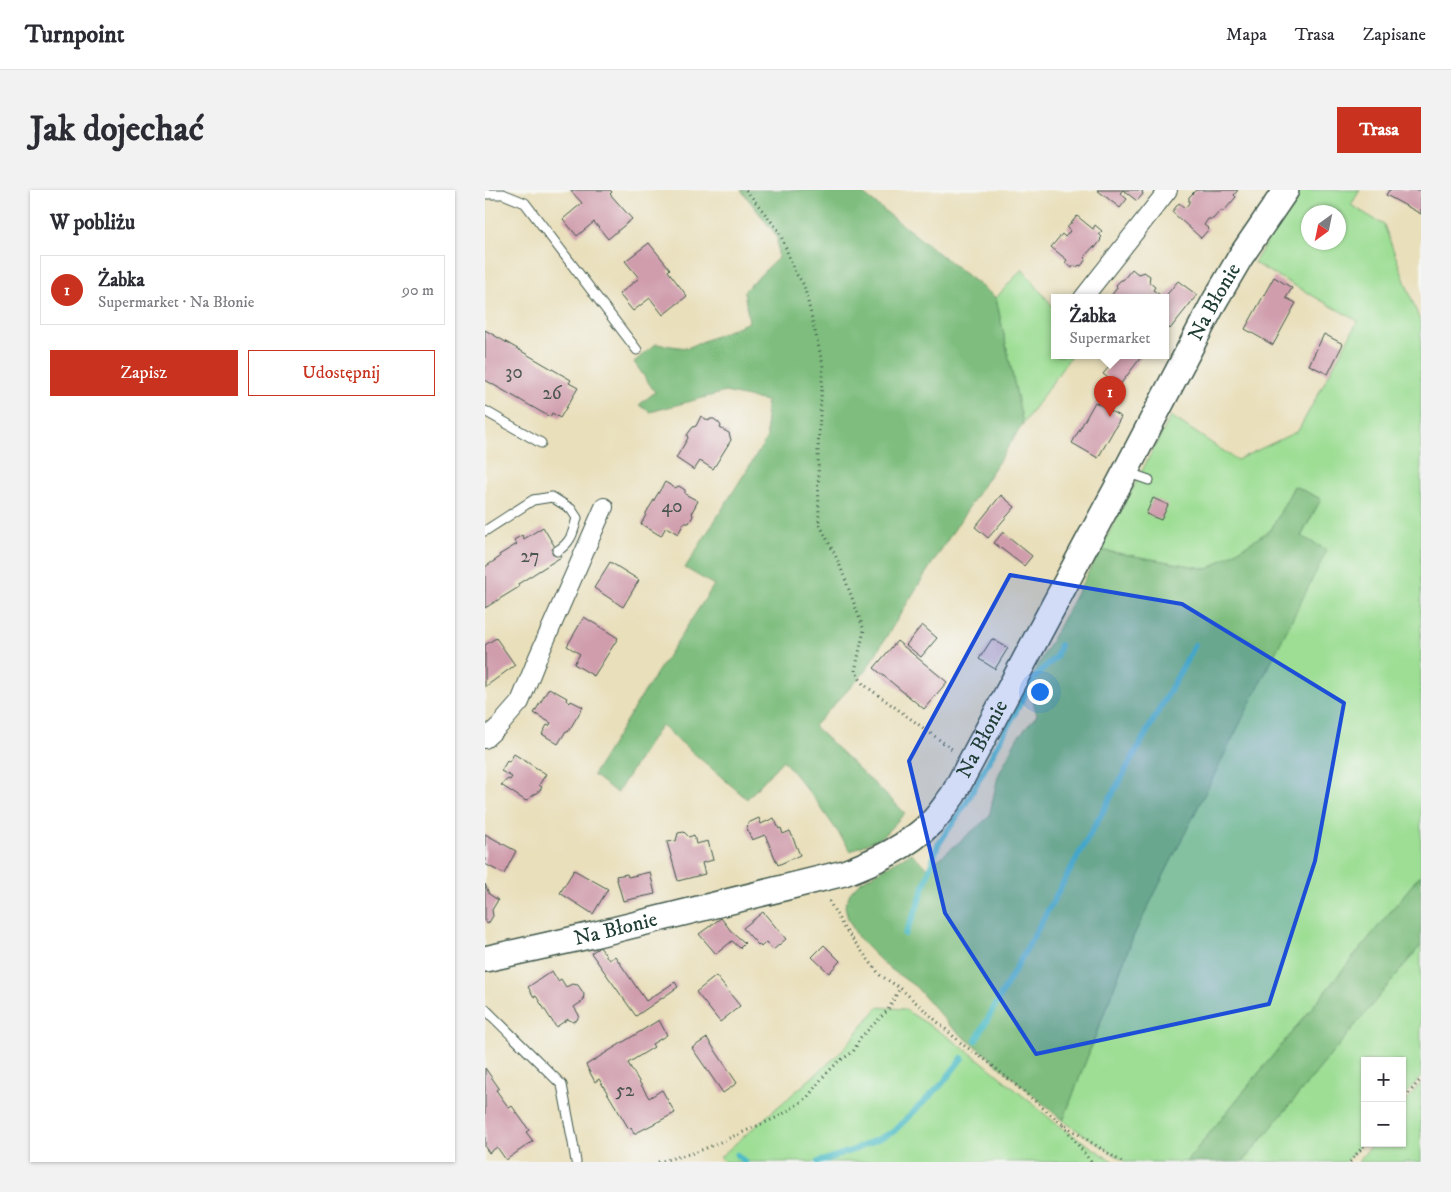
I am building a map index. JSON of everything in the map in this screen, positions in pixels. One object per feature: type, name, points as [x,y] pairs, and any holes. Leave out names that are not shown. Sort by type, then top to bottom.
[{"type":"street","points":[[1086,294],[1168,190]]},
{"type":"street","name":"Na Błonie","points":[[485,959],[593,935],[835,876],[875,861],[906,844],[932,822],[953,795],[971,762],[1214,302],[1241,256],[1286,190]]},
{"type":"street","points":[[485,739],[520,702],[603,507]]},
{"type":"lane","points":[[485,194],[503,194],[525,203],[637,350]]},
{"type":"lane","points":[[485,411],[541,443]]},
{"type":"lane","points":[[1125,472],[1149,480]]},
{"type":"lane","points":[[485,531],[533,500],[552,497],[571,509],[577,518],[572,537],[564,547],[557,551]]},
{"type":"lane","points":[[485,1009],[562,1086],[576,1162]]},
{"type":"path","points":[[746,190],[779,231],[795,272],[804,286],[823,364],[818,450],[819,524],[839,563],[864,630],[855,671],[863,684],[971,762]]},
{"type":"path","points":[[831,905],[844,928],[880,975],[900,988],[962,1044],[987,1061],[1061,1123],[1122,1162]]},
{"type":"path","points":[[657,1162],[697,1152],[779,1117],[807,1098],[838,1062],[853,1052],[861,1038],[888,1010],[900,988]]},
{"type":"path","points":[[1406,1096],[1421,1079]]},
{"type":"path","points":[[1061,1123],[1091,1162]]},
{"type":"path","points":[[1350,1162],[1363,1147]]},
{"type":"highlighted area","points":[[1010,575],[1182,604],[1344,703],[1315,861],[1269,1004],[1036,1054],[945,913],[909,761]]},
{"type":"green space","points":[[741,190],[858,190],[996,298],[1023,424],[926,573],[864,673],[814,726],[905,813],[882,837],[851,851],[817,802],[783,760],[747,799],[661,725],[617,793],[593,775],[714,585],[685,568],[767,438],[766,401],[725,392],[650,412],[639,405],[655,392],[634,362],[656,344],[687,348],[749,322],[744,291],[778,258],[777,236]]},
{"type":"green space","points":[[1299,190],[1360,190],[1351,205],[1384,225],[1421,324],[1421,874],[1186,1162],[1126,1162],[1063,1121],[1133,937],[1301,537],[1321,499],[1294,486],[1271,530],[1208,569],[1100,550],[1171,416],[1237,460],[1298,431],[1358,321],[1254,263]]},
{"type":"green space","points":[[1022,269],[1051,304],[1051,359],[1069,359],[1023,424],[996,298]]},
{"type":"green space","points":[[1294,486],[1321,499],[1301,536],[1327,550],[1133,937],[1063,1121],[950,1026],[916,987],[885,965],[859,939],[848,919],[845,906],[850,893],[860,882],[911,853],[928,868],[989,817],[998,776],[1017,738],[1037,715],[1028,684],[1100,550],[1208,569],[1271,530]]},
{"type":"green space","points":[[1421,874],[1421,945],[1243,1162],[1186,1162]]},
{"type":"green space","points":[[1421,945],[1421,1077],[1406,1094],[1406,1057],[1361,1057],[1361,1144],[1345,1162],[1243,1162]]},
{"type":"green space","points":[[878,1007],[904,1009],[948,1037],[981,1061],[1059,1126],[1114,1162],[725,1162],[720,1157],[840,1053]]},
{"type":"green space","points":[[1421,1083],[1421,1162],[1358,1162],[1370,1147],[1406,1147],[1406,1101]]},
{"type":"building","points":[[570,190],[610,190],[612,192],[610,194],[632,219],[608,239],[594,222],[577,236],[563,219],[582,203]]},
{"type":"building","points":[[1097,190],[1123,190],[1120,193],[1127,199],[1120,208]]},
{"type":"building","points":[[1123,190],[1143,190],[1143,194],[1137,201]]},
{"type":"building","points":[[1196,190],[1238,190],[1234,195],[1236,197],[1224,211],[1220,211],[1213,219],[1208,219],[1204,225],[1209,229],[1201,238],[1172,212],[1179,203],[1185,208],[1189,203],[1189,197]]},
{"type":"building","points":[[1389,190],[1421,190],[1421,214],[1386,195]]},
{"type":"building","points":[[1077,216],[1093,229],[1095,225],[1102,231],[1099,234],[1102,237],[1095,248],[1094,246],[1084,257],[1086,259],[1081,266],[1077,267],[1074,265],[1072,268],[1065,263],[1067,260],[1051,247],[1062,234],[1065,237],[1070,231],[1067,228]]},
{"type":"building","points":[[649,243],[670,269],[668,271],[687,296],[663,315],[650,298],[633,311],[619,294],[639,278],[625,261]]},
{"type":"building","points":[[1132,269],[1138,274],[1144,272],[1150,276],[1149,282],[1155,287],[1153,290],[1158,294],[1112,294],[1117,288],[1116,285]]},
{"type":"building","points":[[1274,277],[1292,288],[1286,298],[1296,303],[1273,345],[1245,329]]},
{"type":"building","points":[[1178,281],[1197,295],[1170,329],[1169,294],[1167,294]]},
{"type":"building","points":[[485,330],[571,380],[569,383],[578,388],[560,418],[552,413],[550,417],[485,380]]},
{"type":"building","points":[[1324,334],[1343,344],[1328,374],[1309,365]]},
{"type":"building","points":[[1116,359],[1140,359],[1119,386],[1103,374]]},
{"type":"building","points":[[1095,402],[1121,417],[1098,458],[1072,443]]},
{"type":"building","points":[[701,416],[709,421],[714,419],[719,423],[720,428],[729,433],[731,440],[713,469],[700,461],[694,470],[676,458],[688,438],[687,435],[696,426]]},
{"type":"building","points":[[665,482],[675,488],[679,486],[685,490],[685,494],[698,501],[689,523],[684,523],[678,534],[666,527],[661,536],[641,524]]},
{"type":"building","points":[[1001,495],[1015,507],[988,538],[975,527]]},
{"type":"building","points":[[1153,498],[1168,505],[1161,520],[1146,514]]},
{"type":"building","points":[[543,527],[561,557],[518,584],[519,587],[485,608],[485,567],[500,557],[499,555],[517,544],[514,540],[522,535],[524,539]]},
{"type":"building","points":[[1003,532],[1032,556],[1024,566],[994,543]]},
{"type":"building","points":[[610,562],[639,580],[623,607],[594,588]]},
{"type":"building","points":[[584,617],[618,638],[594,676],[574,664],[580,654],[567,646]]},
{"type":"building","points":[[922,625],[937,638],[921,657],[906,645]]},
{"type":"building","points":[[496,638],[515,665],[485,687],[485,645]]},
{"type":"building","points":[[992,639],[1008,648],[995,669],[979,659]]},
{"type":"building","points":[[897,641],[947,682],[924,709],[874,668]]},
{"type":"building","points":[[549,688],[567,698],[566,700],[570,703],[571,701],[583,707],[568,732],[566,731],[558,744],[542,734],[547,725],[549,726],[551,723],[534,713]]},
{"type":"building","points":[[514,754],[546,774],[539,785],[542,787],[540,790],[526,801],[501,785],[512,777],[501,771]]},
{"type":"building","points":[[759,818],[761,824],[774,818],[783,834],[790,831],[800,855],[778,865],[765,835],[752,840],[747,829],[748,823]]},
{"type":"building","points":[[684,832],[689,837],[694,835],[696,844],[708,841],[713,860],[702,863],[705,874],[678,881],[667,842],[676,841],[678,833]]},
{"type":"building","points":[[485,834],[516,851],[504,874],[485,864]]},
{"type":"building","points":[[574,870],[608,889],[593,914],[560,893]]},
{"type":"building","points":[[650,872],[655,894],[623,901],[616,876],[627,874],[628,877]]},
{"type":"building","points":[[485,884],[489,894],[498,900],[492,910],[493,916],[488,924],[485,922]]},
{"type":"building","points":[[763,912],[786,939],[773,950],[766,942],[761,947],[758,945],[743,928]]},
{"type":"building","points":[[721,918],[731,931],[745,943],[740,948],[732,941],[716,954],[699,934]]},
{"type":"building","points":[[824,945],[840,961],[829,973],[812,957]]},
{"type":"building","points":[[600,947],[609,960],[615,956],[646,1001],[675,982],[678,987],[636,1016],[591,953]]},
{"type":"building","points":[[552,971],[558,981],[561,979],[566,987],[572,984],[578,985],[584,994],[583,1001],[574,1007],[579,1015],[577,1020],[573,1022],[568,1019],[556,1027],[528,987]]},
{"type":"building","points":[[716,976],[740,1006],[720,1022],[696,992]]},
{"type":"building","points":[[659,1020],[667,1035],[652,1044],[654,1047],[628,1063],[649,1098],[662,1090],[675,1113],[634,1134],[631,1127],[629,1129],[599,1079],[595,1082],[586,1065]]},
{"type":"building","points":[[707,1038],[737,1083],[723,1093],[692,1048]]},
{"type":"building","points":[[485,1068],[499,1088],[496,1090],[509,1108],[512,1106],[529,1130],[526,1132],[533,1141],[506,1160],[497,1147],[489,1153],[485,1147]]},
{"type":"waterway","points":[[905,934],[916,910],[938,845],[966,803],[1034,678],[1056,657],[1060,645]]},
{"type":"waterway","points":[[976,1040],[1195,645]]},
{"type":"waterway","points":[[818,1162],[856,1149],[893,1132],[942,1084],[962,1058]]},
{"type":"waterway","points":[[737,1155],[745,1162]]},
{"type":"place","name":"Żabka","points":[[1110,417]]}]
